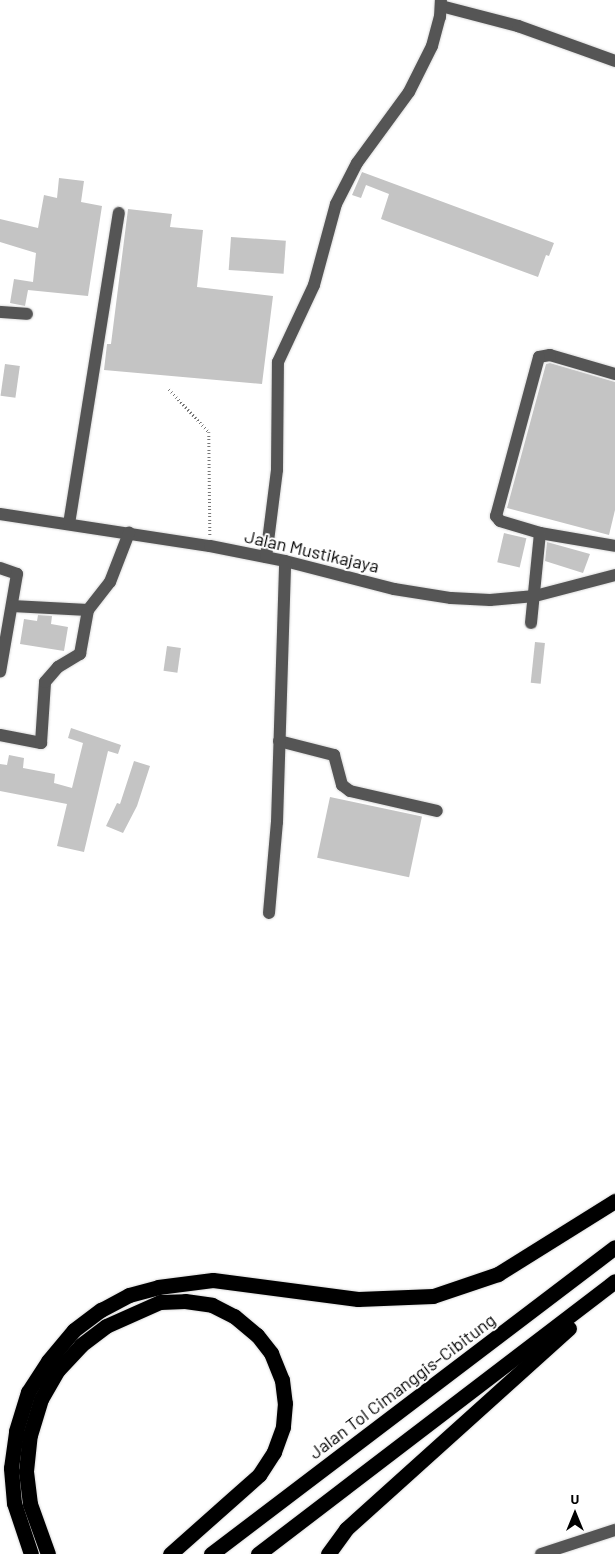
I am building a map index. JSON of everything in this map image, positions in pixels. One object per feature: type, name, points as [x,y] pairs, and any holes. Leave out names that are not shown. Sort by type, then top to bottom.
[{"type":"highway","points":[[31,1554],[14,1503],[11,1468],[16,1431],[28,1392],[48,1361],[74,1330],[101,1310],[129,1295],[158,1287],[213,1280],[358,1299],[432,1296],[498,1274],[615,1200]]},
{"type":"highway","name":"Jalan Tol Cimanggis–Cibitung","points":[[211,1554],[615,1247]]},
{"type":"highway","points":[[258,1554],[615,1281]]},
{"type":"highway","points":[[328,1554],[360,1517],[615,1287]]},
{"type":"highway","points":[[48,1554],[30,1504],[26,1471],[30,1435],[41,1399],[58,1370],[81,1345],[106,1326],[160,1302],[185,1301],[212,1305],[234,1316],[257,1335],[271,1352],[282,1380],[285,1403],[283,1428],[274,1452],[259,1475],[170,1554]]},
{"type":"street","points":[[266,557],[277,470],[278,362],[314,285],[336,204],[357,163],[409,92],[432,46],[441,3],[518,26],[615,61]]},
{"type":"street","points":[[69,524],[119,212]]},
{"type":"street","points":[[0,312],[27,314]]},
{"type":"street","points":[[615,374],[550,355],[539,357],[496,516],[500,521],[540,533],[615,546]]},
{"type":"street","name":"Jalan Mustikajaya","points":[[0,514],[129,533],[285,560],[394,589],[451,598],[490,600],[535,596],[615,575]]},
{"type":"street","points":[[0,735],[41,743],[45,682],[50,673],[80,654],[88,610],[110,582],[129,533]]},
{"type":"street","points":[[531,623],[535,596],[536,555],[540,533]]},
{"type":"street","points":[[269,913],[277,822],[285,560]]},
{"type":"street","points":[[0,568],[18,574],[0,672]]},
{"type":"street","points":[[12,606],[88,610]]},
{"type":"street","points":[[279,741],[334,755],[342,785],[350,792],[437,811]]},
{"type":"street","points":[[541,1554],[615,1530]]},
{"type":"path","points":[[169,390],[209,432],[210,523]]},
{"type":"building","points":[[362,172],[554,243],[549,256],[546,255],[538,277],[381,219],[389,194],[366,185],[361,198],[352,195]]},
{"type":"building","points":[[59,178],[84,181],[81,202],[102,206],[88,296],[28,290],[25,306],[10,303],[14,279],[33,282],[36,253],[0,242],[0,219],[38,228],[44,195],[57,198]]},
{"type":"building","points":[[128,209],[172,214],[170,227],[203,230],[197,287],[273,296],[262,384],[104,370],[107,344],[111,344]]},
{"type":"building","points":[[231,237],[286,241],[284,274],[229,270]]},
{"type":"building","points":[[550,363],[615,382],[615,510],[609,535],[507,508],[546,364]]},
{"type":"building","points":[[5,364],[20,366],[15,398],[1,396]]},
{"type":"building","points":[[504,533],[526,538],[520,567],[497,562]]},
{"type":"building","points":[[547,542],[590,554],[583,573],[545,561]]},
{"type":"building","points":[[38,615],[52,616],[51,624],[68,627],[64,651],[20,644],[24,619],[37,621]]},
{"type":"building","points":[[535,642],[545,643],[541,684],[531,683]]},
{"type":"building","points":[[167,646],[181,648],[177,673],[164,671]]},
{"type":"building","points":[[71,728],[121,745],[118,754],[108,751],[84,852],[57,846],[67,804],[0,791],[0,764],[7,765],[9,755],[24,758],[23,768],[55,774],[54,783],[72,788],[83,743],[68,738]]},
{"type":"building","points":[[134,761],[150,766],[137,806],[123,833],[106,826],[117,803],[120,804]]},
{"type":"building","points":[[330,797],[422,817],[409,877],[317,858]]}]
